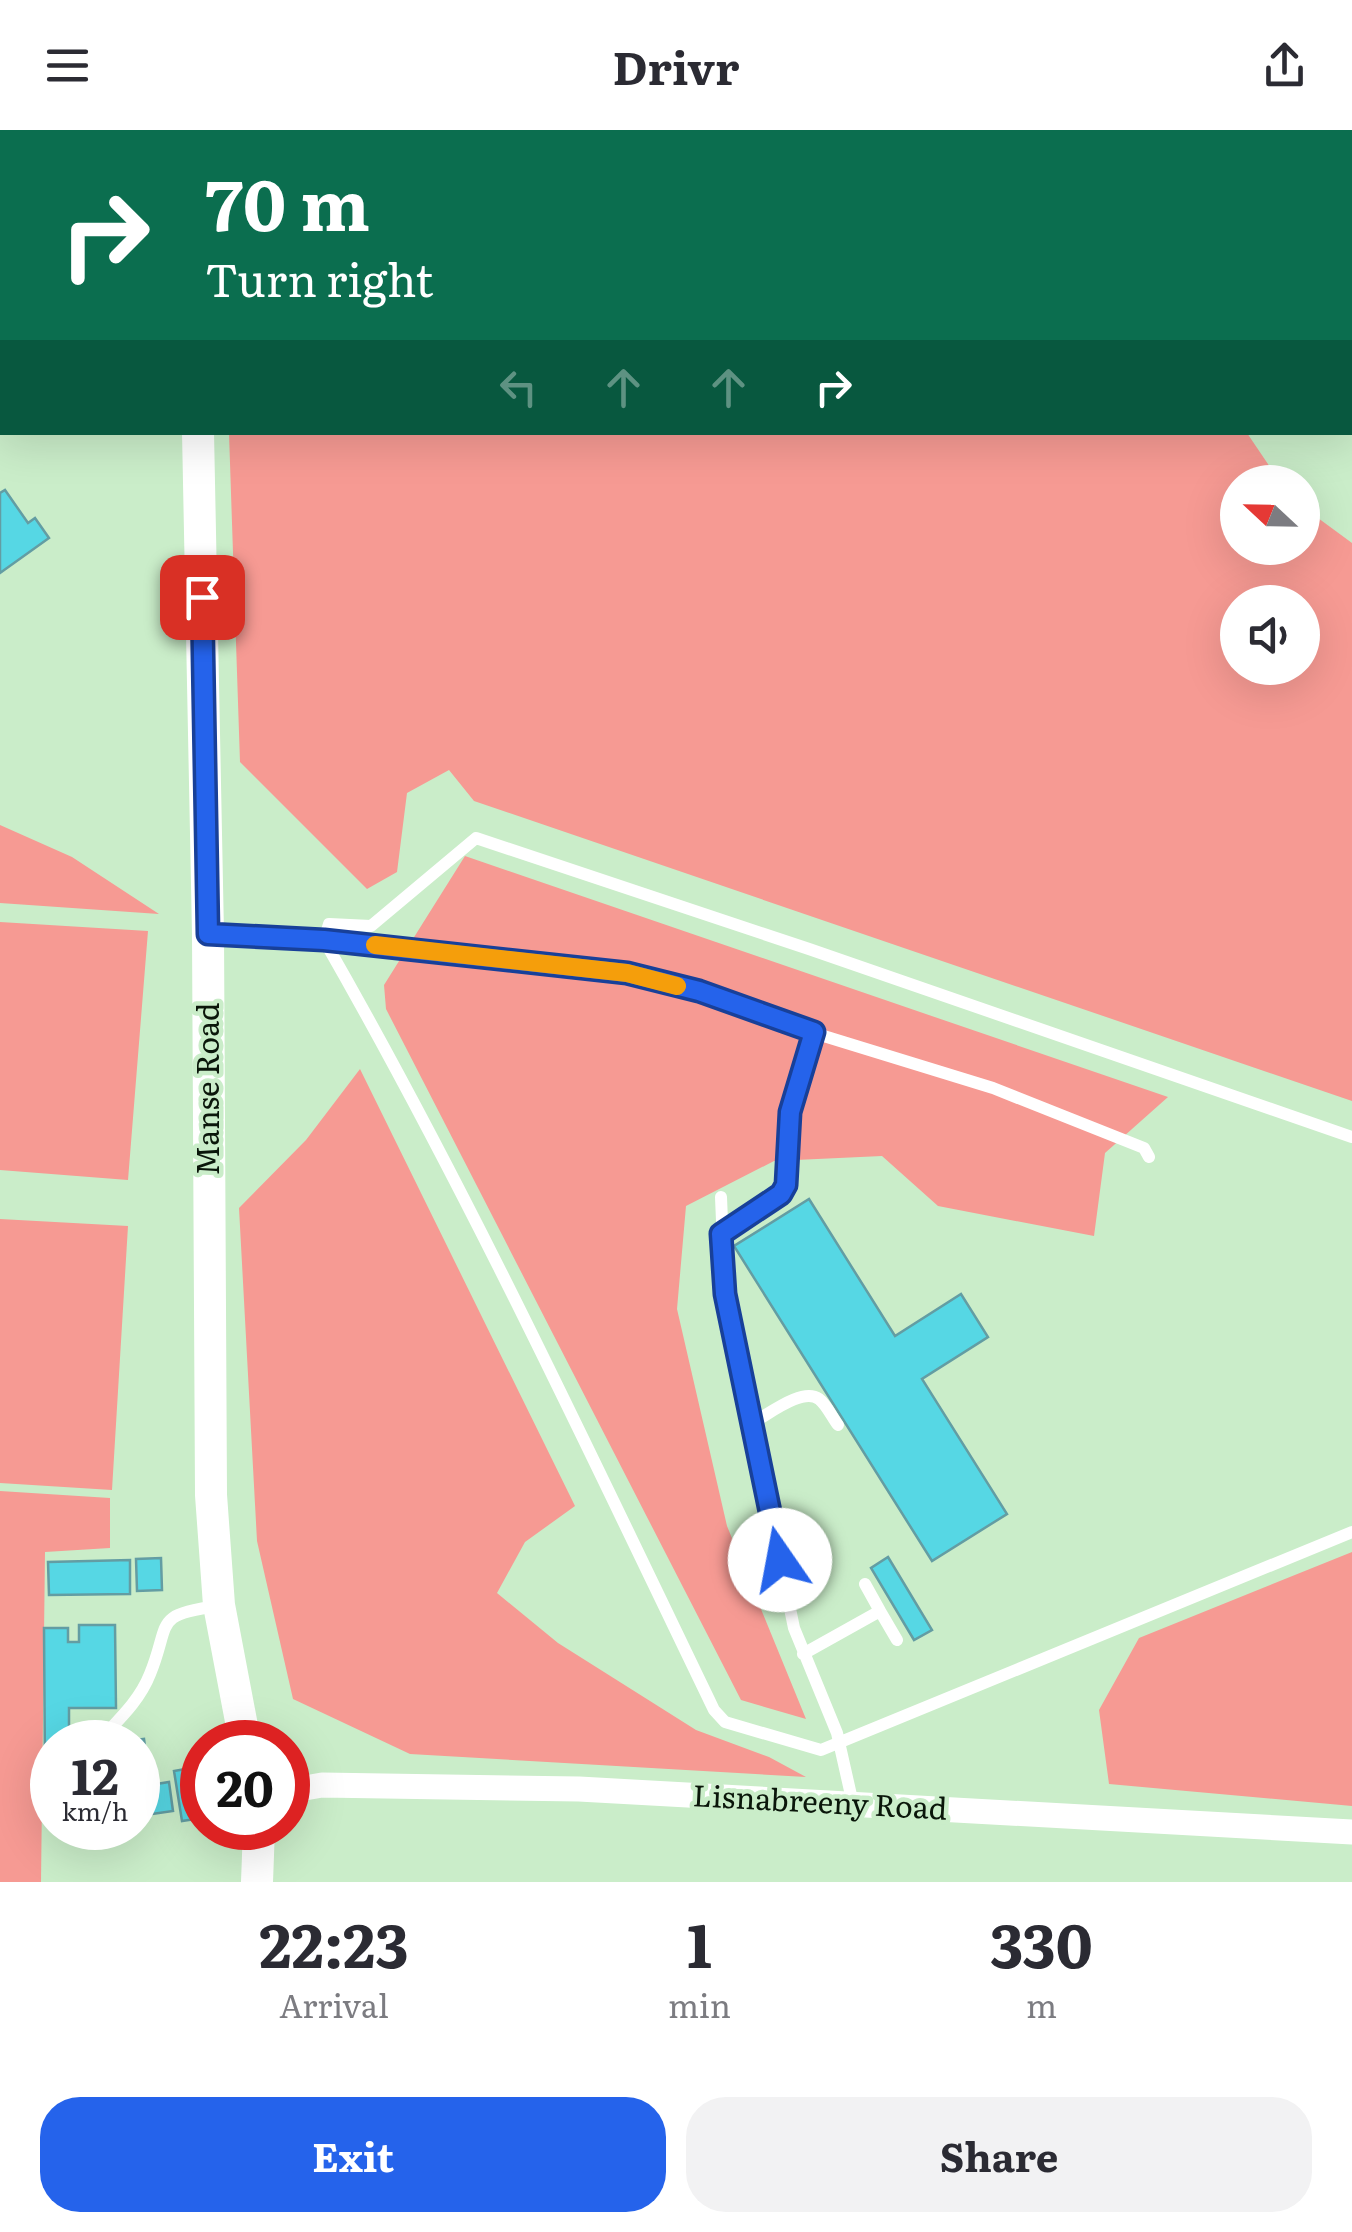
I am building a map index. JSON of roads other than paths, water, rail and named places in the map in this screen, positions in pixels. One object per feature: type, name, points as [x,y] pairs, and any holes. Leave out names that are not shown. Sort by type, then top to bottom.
[{"type":"street","name":"Manse Road","points":[[198,435],[208,934],[211,1495],[220,1605],[241,1720]]},
{"type":"street","name":"Lisnabreeny Road","points":[[310,1787],[579,1790],[1352,1832]]},
{"type":"street","points":[[257,1882],[259,1850]]},
{"type":"lane","points":[[1352,1137],[809,948],[476,838],[371,926],[329,924],[324,940],[372,1023],[567,1404],[714,1710],[725,1722],[822,1750],[1352,1532]]},
{"type":"lane","points":[[208,934],[324,940],[627,973],[699,991],[814,1032],[994,1088],[1144,1148],[1149,1157]]},
{"type":"lane","points":[[721,1234],[781,1194],[786,1185],[790,1112],[814,1032]]},
{"type":"lane","points":[[721,1197],[725,1294],[794,1628],[839,1742],[853,1804]]},
{"type":"lane","points":[[752,1423],[800,1397],[810,1396],[818,1398],[838,1425]]},
{"type":"lane","points":[[865,1584],[897,1640]]},
{"type":"lane","points":[[119,1720],[134,1704],[150,1674],[164,1626],[175,1614],[220,1605]]},
{"type":"lane","points":[[803,1654],[880,1611]]}]
